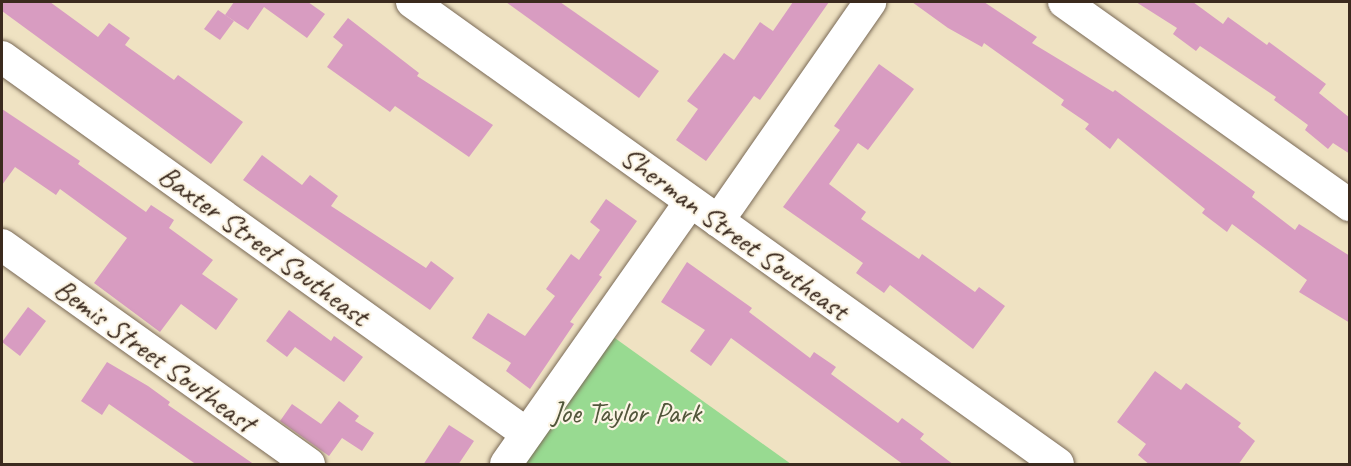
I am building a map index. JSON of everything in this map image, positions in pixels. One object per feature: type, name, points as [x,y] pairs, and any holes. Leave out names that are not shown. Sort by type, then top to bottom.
[{"type":"street","name":"Sherman Street Southeast","points":[[412,2],[1058,465]]},
{"type":"street","points":[[718,221],[870,2]]},
{"type":"street","points":[[1064,2],[1350,205]]},
{"type":"street","name":"Baxter Street Southeast","points":[[2,57],[527,434]]},
{"type":"street","points":[[506,465],[690,202]]},
{"type":"street","name":"Bemis Street Southeast","points":[[2,245],[309,465]]},
{"type":"green space","name":"Joe Taylor Park","points":[[612,336],[791,464],[524,464]]},
{"type":"building","points":[[2,2],[50,2],[98,37],[109,23],[130,38],[125,45],[174,80],[178,75],[243,122],[211,164],[2,11]]},
{"type":"building","points":[[234,2],[308,2],[325,14],[307,38],[264,7],[248,30],[225,15]]},
{"type":"building","points":[[506,2],[560,2],[659,71],[639,98]]},
{"type":"building","points":[[793,2],[829,2],[760,100],[754,96],[706,161],[676,140],[698,109],[687,101],[724,53],[734,60],[760,22],[773,31]]},
{"type":"building","points":[[912,2],[984,2],[1037,37],[1032,43],[1113,92],[1115,90],[1221,167],[1255,192],[1252,197],[1295,230],[1299,224],[1350,256],[1350,323],[1299,292],[1307,280],[1232,224],[1227,232],[1202,213],[1205,209],[1118,138],[1110,149],[1085,129],[1089,124],[1061,105],[1064,100],[984,43],[982,47],[948,28]]},
{"type":"building","points":[[1136,2],[1193,2],[1223,24],[1228,17],[1267,45],[1269,42],[1326,84],[1319,93],[1350,118],[1350,154],[1333,143],[1328,149],[1305,130],[1308,125],[1274,100],[1276,97],[1200,46],[1196,51],[1173,34],[1177,28]]},
{"type":"building","points":[[218,10],[234,21],[220,40],[204,29]]},
{"type":"building","points":[[348,18],[419,73],[417,76],[493,125],[469,157],[395,106],[390,112],[327,67],[343,45],[333,37]]},
{"type":"building","points":[[879,64],[914,89],[868,150],[858,143],[829,184],[866,212],[861,219],[919,259],[922,254],[975,292],[979,287],[1005,306],[973,349],[890,285],[884,293],[856,273],[863,263],[783,207],[840,130],[834,126]]},
{"type":"building","points":[[2,109],[80,161],[78,164],[146,212],[151,205],[174,220],[169,228],[213,260],[202,274],[238,299],[216,330],[181,304],[160,332],[94,283],[127,238],[60,189],[56,195],[15,167],[2,185]]},
{"type":"building","points":[[262,155],[302,185],[310,175],[338,196],[331,206],[426,268],[431,261],[454,278],[430,310],[243,180]]},
{"type":"building","points":[[606,199],[637,221],[599,275],[602,277],[570,322],[574,324],[530,389],[506,371],[511,363],[472,338],[488,313],[525,336],[555,296],[546,289],[571,254],[579,260],[600,230],[590,222]]},
{"type":"building","points":[[687,262],[752,308],[749,312],[810,358],[814,352],[836,367],[831,374],[898,423],[902,418],[924,434],[920,439],[954,465],[904,465],[731,338],[711,366],[690,351],[705,330],[661,302]]},
{"type":"building","points":[[28,307],[46,321],[20,356],[2,342]]},
{"type":"building","points":[[289,310],[331,341],[334,336],[363,357],[344,382],[295,347],[287,357],[266,341]]},
{"type":"building","points":[[107,362],[148,386],[170,402],[168,405],[255,465],[197,465],[109,404],[102,415],[81,401]]},
{"type":"building","points":[[1155,371],[1181,390],[1186,383],[1241,423],[1238,427],[1255,441],[1238,465],[1150,465],[1138,455],[1146,444],[1117,422]]},
{"type":"building","points":[[339,401],[359,416],[355,421],[374,433],[362,451],[342,438],[329,456],[280,421],[292,404],[321,424]]},
{"type":"building","points":[[449,425],[474,441],[458,465],[423,465]]}]
